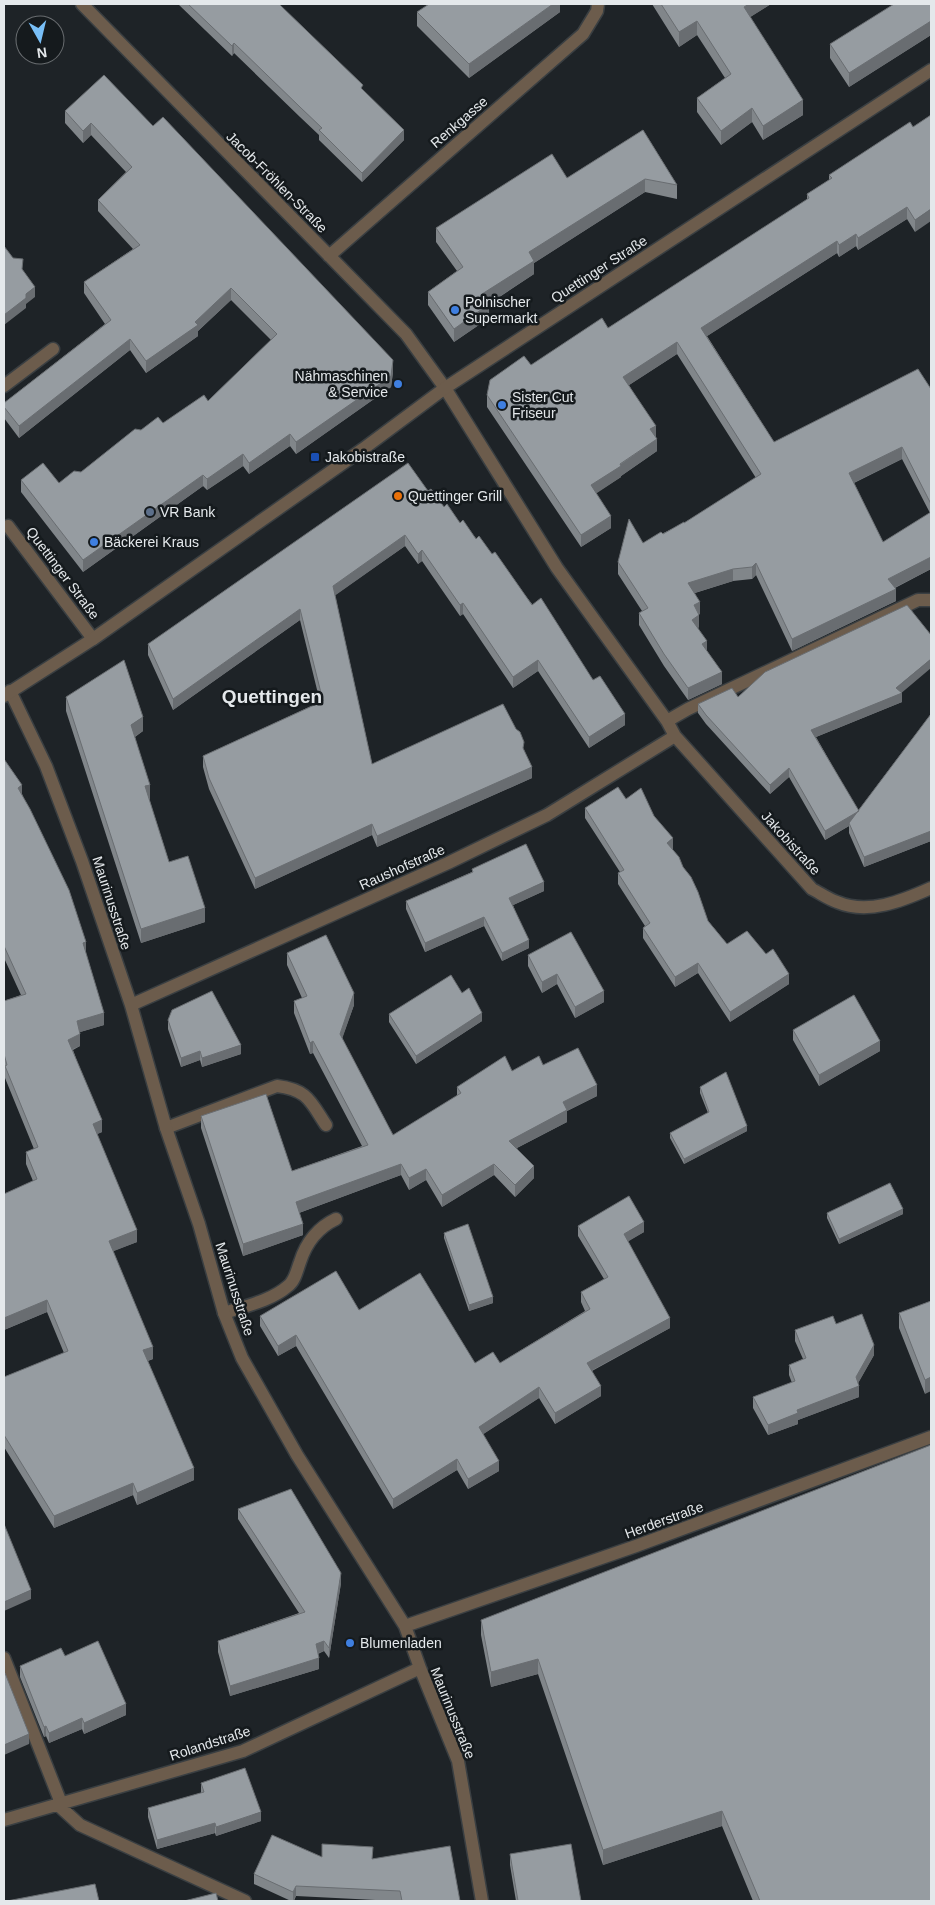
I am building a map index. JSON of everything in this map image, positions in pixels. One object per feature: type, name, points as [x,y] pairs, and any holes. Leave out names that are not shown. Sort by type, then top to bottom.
[{"type":"street","name":"Jacob-Fröhlen-Straße","points":[[82,4],[406,334],[444,388]]},
{"type":"street","name":"Renkgasse","points":[[329,256],[583,34],[598,4]]},
{"type":"street","name":"Quettinger Straße","points":[[7,694],[93,639],[363,449],[444,388],[931,70]]},
{"type":"street","points":[[4,386],[52,350]]},
{"type":"street","name":"Jakobistraße","points":[[444,388],[556,568],[667,721],[675,736],[812,889],[837,902],[857,907],[886,905],[931,888]]},
{"type":"street","name":"Quettinger Straße","points":[[5,525],[93,639]]},
{"type":"street","points":[[667,721],[688,709],[918,600],[931,600]]},
{"type":"street","name":"Maurinusstraße","points":[[7,694],[46,766],[82,861],[131,1005],[166,1128],[199,1224],[224,1313],[242,1358],[297,1455],[405,1626],[458,1761],[482,1901]]},
{"type":"street","name":"Raushofstraße","points":[[131,1005],[448,863],[547,815],[675,736]]},
{"type":"street","points":[[166,1128],[277,1086],[293,1088],[306,1095],[326,1125]]},
{"type":"street","points":[[224,1313],[262,1301],[289,1286],[295,1277],[310,1240],[326,1224],[336,1220]]},
{"type":"street","name":"Herderstraße","points":[[405,1626],[636,1546],[931,1437]]},
{"type":"street","points":[[4,1658],[59,1804],[80,1825],[245,1901]]},
{"type":"street","name":"Rolandstraße","points":[[4,1820],[243,1751],[420,1668]]},
{"type":"building","points":[[188,4],[279,4],[363,85],[361,88],[404,130],[362,173],[319,130],[322,128],[234,43],[232,46]]},
{"type":"building","points":[[429,4],[553,4],[469,64],[417,12]]},
{"type":"building","points":[[661,4],[749,4],[744,7],[803,100],[763,126],[752,108],[721,131],[697,98],[731,74],[697,21],[679,32]]},
{"type":"building","points":[[894,4],[931,4],[931,21],[849,73],[830,44]]},
{"type":"building","points":[[104,75],[153,126],[163,117],[393,360],[391,376],[296,442],[290,434],[249,463],[243,454],[207,479],[203,475],[83,560],[21,480],[43,463],[59,483],[74,471],[81,472],[135,429],[141,430],[158,417],[163,423],[204,395],[208,401],[277,334],[231,288],[195,322],[198,325],[146,361],[130,339],[19,426],[4,407],[4,403],[111,320],[84,282],[140,245],[98,200],[132,167],[91,123],[83,131],[65,111]]},
{"type":"building","points":[[931,115],[931,209],[915,220],[907,207],[858,238],[856,234],[839,245],[837,241],[701,328],[774,442],[918,369],[931,389],[931,504],[902,447],[849,473],[883,542],[931,512],[931,557],[888,579],[896,589],[792,639],[756,563],[752,567],[733,569],[688,583],[700,602],[694,605],[699,615],[692,620],[707,641],[702,644],[722,672],[688,688],[639,613],[648,608],[618,562],[629,519],[643,543],[661,532],[663,534],[684,523],[761,474],[677,342],[623,377],[656,426],[650,429],[657,439],[620,464],[621,466],[591,485],[611,516],[581,535],[487,395],[490,380],[524,356],[531,365],[602,318],[608,328],[809,198],[807,194],[832,178],[829,175],[910,122],[913,127]]},
{"type":"building","points":[[643,130],[677,185],[645,179],[529,252],[534,261],[482,294],[489,304],[454,329],[428,292],[463,267],[436,228],[552,154],[567,178]]},
{"type":"building","points":[[4,246],[13,258],[23,259],[22,269],[35,287],[26,294],[26,298],[4,315]]},
{"type":"building","points":[[408,463],[428,491],[431,489],[444,507],[447,504],[460,523],[463,520],[476,539],[479,536],[492,554],[495,552],[532,605],[541,598],[593,680],[600,676],[625,714],[589,737],[538,660],[513,677],[463,603],[460,605],[422,550],[418,554],[405,535],[333,586],[372,764],[503,704],[516,729],[520,732],[524,742],[523,748],[532,767],[377,836],[372,824],[255,878],[209,778],[203,756],[323,701],[300,609],[173,699],[148,644]]},
{"type":"building","points":[[907,605],[931,635],[931,659],[896,688],[902,693],[811,730],[859,811],[825,831],[789,768],[770,785],[698,704],[732,688],[738,697],[765,672]]},
{"type":"building","points":[[124,660],[143,717],[131,725],[150,785],[145,786],[169,862],[188,856],[205,908],[141,929],[66,697]]},
{"type":"building","points":[[931,714],[931,831],[864,857],[849,823]]},
{"type":"building","points":[[4,759],[22,785],[18,788],[69,890],[86,942],[83,943],[104,1013],[77,1021],[80,1034],[68,1040],[102,1120],[93,1124],[137,1230],[109,1241],[153,1347],[143,1350],[194,1468],[137,1493],[133,1483],[54,1516],[4,1435],[4,1377],[68,1351],[47,1300],[4,1318],[4,1194],[37,1179],[26,1152],[38,1147],[5,1066],[7,1065],[4,1054],[4,1001],[26,994],[4,946]]},
{"type":"building","points":[[618,787],[626,799],[641,788],[654,816],[673,838],[667,843],[679,857],[683,867],[691,877],[708,921],[727,944],[747,931],[766,954],[773,949],[789,974],[730,1012],[698,963],[675,977],[643,928],[650,923],[618,873],[624,870],[585,808]]},
{"type":"building","points":[[526,844],[544,882],[509,898],[529,940],[502,953],[484,917],[425,943],[406,901],[473,872],[472,869]]},
{"type":"building","points":[[571,932],[604,991],[575,1007],[557,974],[542,982],[528,955]]},
{"type":"building","points":[[326,935],[354,993],[340,1034],[393,1135],[461,1093],[457,1087],[505,1056],[512,1071],[539,1056],[543,1065],[578,1048],[597,1085],[563,1102],[567,1110],[509,1141],[534,1166],[515,1185],[494,1164],[442,1195],[426,1169],[409,1178],[401,1164],[296,1202],[303,1224],[243,1244],[201,1116],[266,1094],[292,1171],[368,1145],[313,1041],[310,1043],[294,1001],[307,996],[287,953]]},
{"type":"building","points":[[451,975],[462,993],[469,988],[482,1013],[416,1056],[389,1014]]},
{"type":"building","points":[[212,991],[241,1045],[202,1058],[200,1051],[181,1058],[168,1020],[172,1010]]},
{"type":"building","points":[[854,995],[880,1041],[819,1075],[793,1030]]},
{"type":"building","points":[[726,1072],[747,1126],[684,1159],[670,1133],[709,1112],[700,1087]]},
{"type":"building","points":[[890,1183],[903,1209],[839,1239],[827,1213]]},
{"type":"building","points":[[629,1196],[644,1222],[624,1234],[670,1318],[587,1363],[601,1386],[555,1413],[539,1387],[479,1427],[499,1461],[468,1479],[457,1459],[393,1499],[296,1335],[278,1346],[260,1316],[336,1271],[359,1310],[420,1273],[475,1363],[493,1352],[500,1363],[590,1309],[581,1292],[608,1277],[578,1226]]},
{"type":"building","points":[[468,1224],[493,1297],[469,1305],[444,1233]]},
{"type":"building","points":[[931,1301],[931,1377],[925,1380],[899,1313]]},
{"type":"building","points":[[862,1314],[874,1345],[856,1377],[859,1386],[797,1410],[798,1413],[768,1425],[753,1397],[795,1381],[789,1365],[806,1358],[795,1330],[833,1316],[836,1324]]},
{"type":"building","points":[[931,1445],[931,1901],[760,1901],[722,1811],[603,1850],[538,1659],[491,1672],[481,1620]]},
{"type":"building","points":[[291,1489],[341,1573],[329,1648],[324,1641],[316,1644],[319,1658],[230,1686],[218,1641],[305,1612],[238,1509]]},
{"type":"building","points":[[4,1524],[31,1590],[4,1602]]},
{"type":"building","points":[[98,1641],[126,1704],[84,1723],[82,1718],[49,1733],[46,1726],[44,1727],[20,1666],[61,1648],[65,1656]]},
{"type":"building","points":[[4,1674],[29,1734],[4,1745]]},
{"type":"building","points":[[245,1768],[261,1812],[216,1827],[215,1823],[157,1840],[148,1808],[204,1792],[201,1783]]},
{"type":"building","points":[[272,1835],[322,1857],[322,1844],[373,1847],[372,1859],[450,1846],[460,1901],[402,1901],[400,1891],[296,1886],[293,1892],[254,1874]]},
{"type":"building","points":[[571,1844],[581,1901],[518,1901],[510,1854]]},
{"type":"building","points":[[95,1884],[99,1901],[7,1901]]},
{"type":"building","points":[[216,1893],[218,1901],[184,1901]]},
{"type":"place","name":"Polnischer Supermarkt","points":[[455,310]]},
{"type":"place","name":"Nähmaschinen & Service","points":[[398,384]]},
{"type":"place","name":"Sister Cut Friseur","points":[[502,405]]},
{"type":"place","name":"Jakobistraße","points":[[315,457]]},
{"type":"place","name":"Quettinger Grill","points":[[398,496]]},
{"type":"place","name":"VR Bank","points":[[150,512]]},
{"type":"place","name":"Bäckerei Kraus","points":[[94,542]]},
{"type":"place","name":"Blumenladen","points":[[350,1643]]},
{"type":"district","name":"Quettingen","points":[[272,696]]}]
